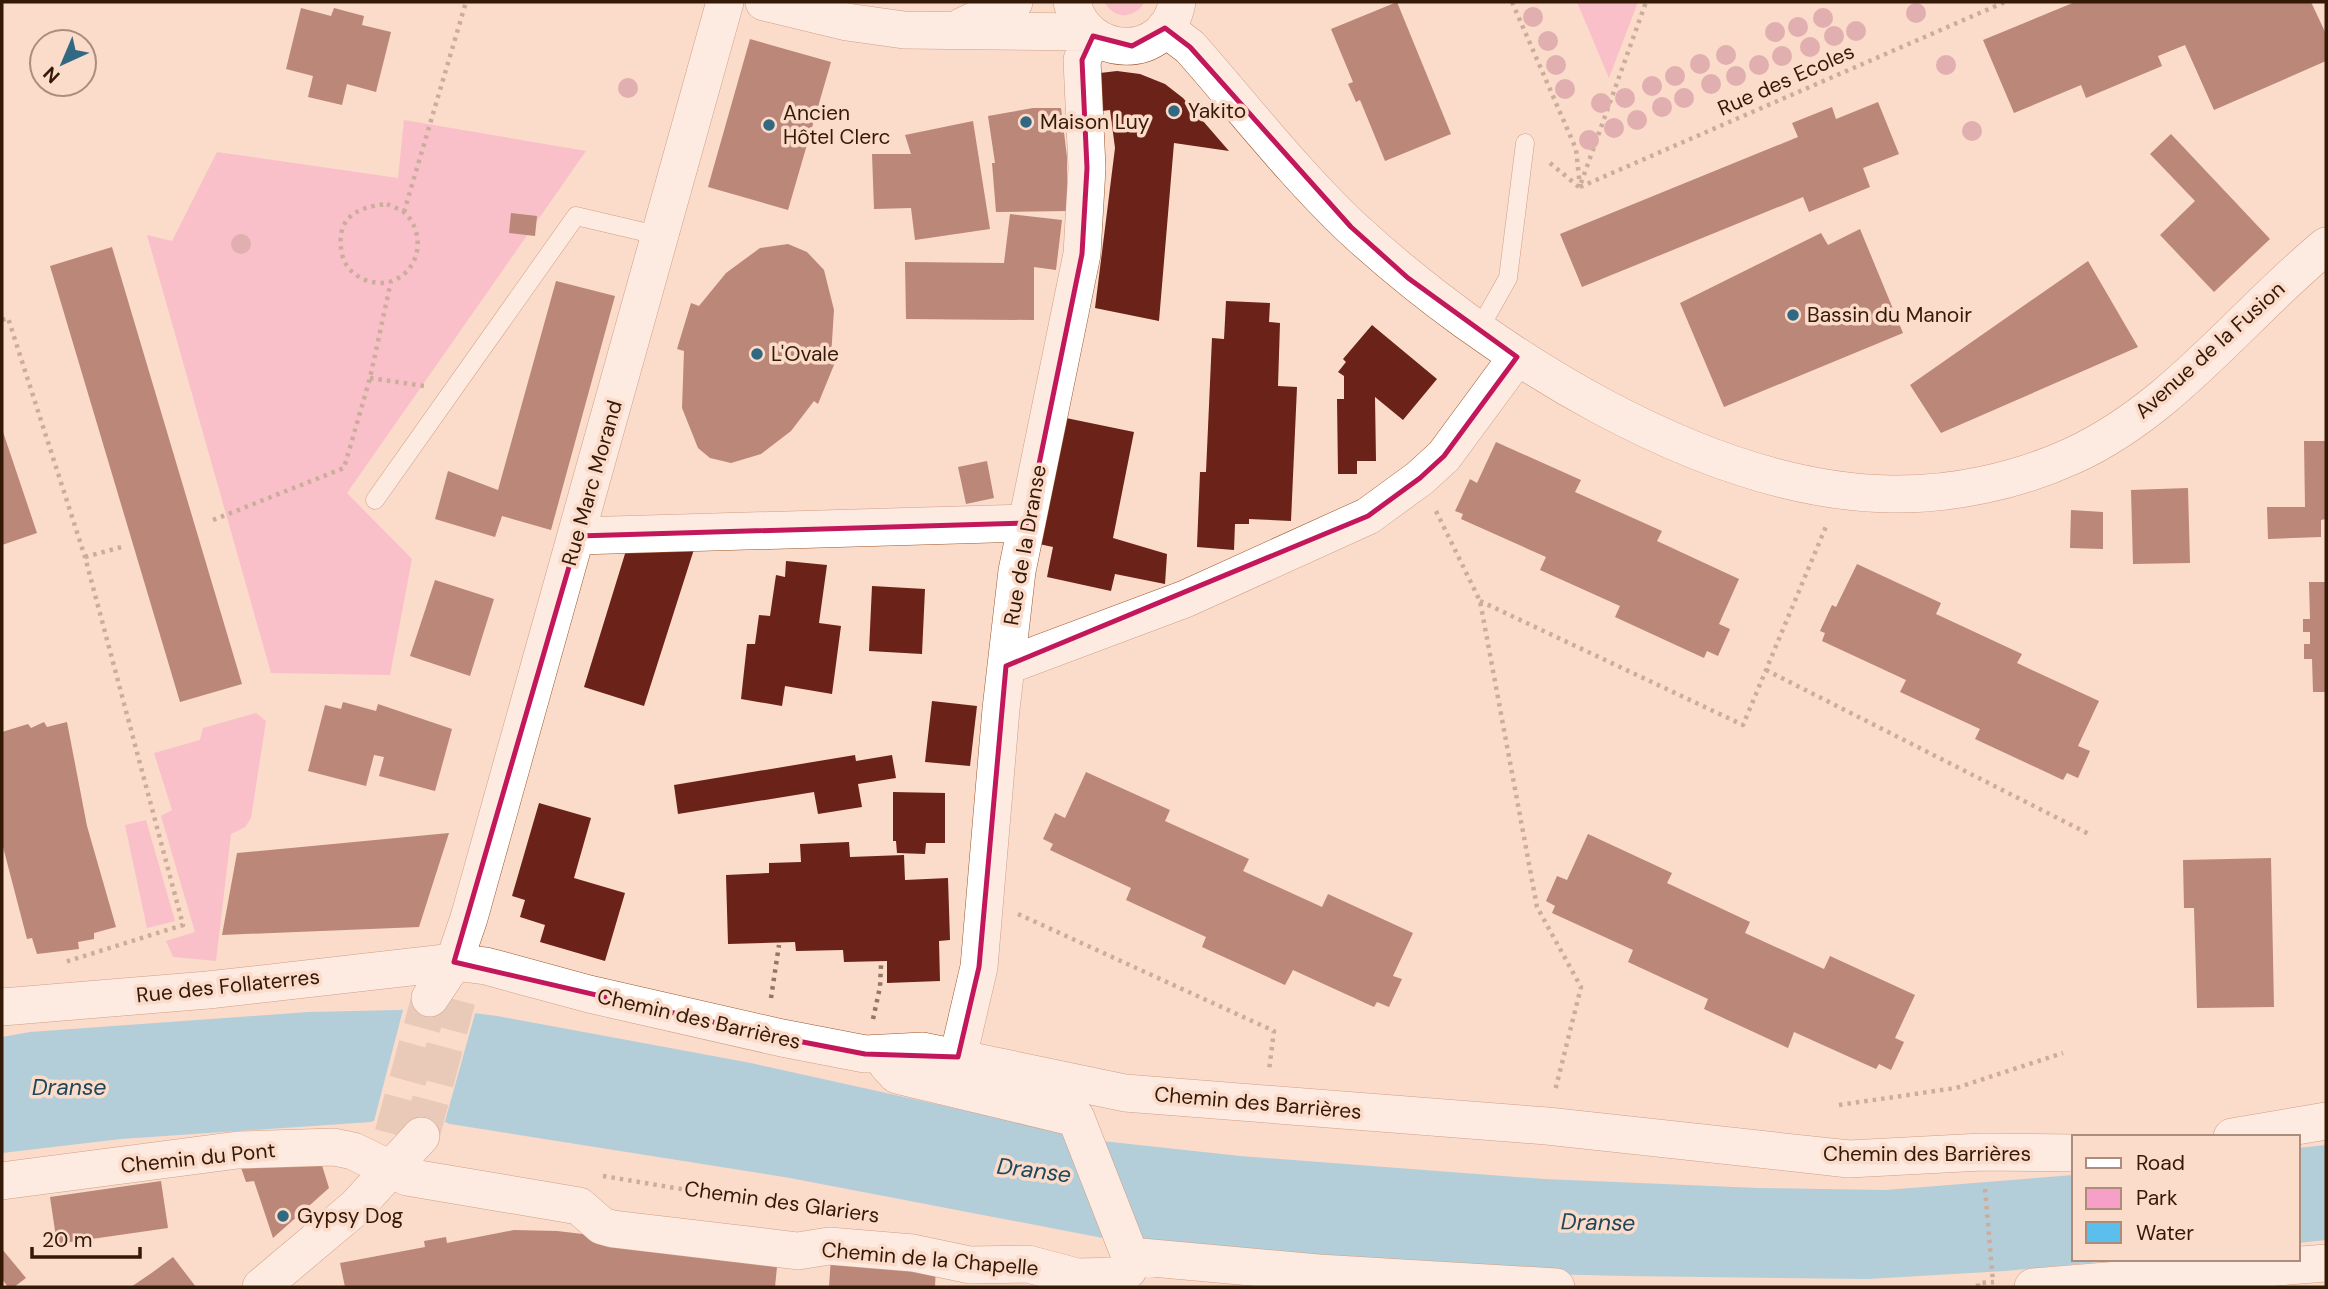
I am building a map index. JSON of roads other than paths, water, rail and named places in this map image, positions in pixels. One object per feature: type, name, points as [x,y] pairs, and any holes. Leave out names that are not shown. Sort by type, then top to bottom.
[{"type":"street","name":"Rue Marc Morand","points":[[443,999],[578,536],[725,2]]},
{"type":"street","points":[[764,2],[874,27],[953,31],[1084,24],[1104,43],[1132,46],[1150,41],[1171,15]]},
{"type":"street","points":[[953,31],[1014,2]]},
{"type":"street","name":"Avenue de la Fusion","points":[[1171,15],[1190,47],[1332,209],[1408,278],[1478,331],[1591,401],[1696,449],[1744,466],[1841,489],[1891,494],[1961,488],[2044,468],[2074,455],[2114,433],[2163,397],[2326,246]]},
{"type":"street","name":"Rue de la Dranse","points":[[958,1057],[979,967],[1009,619],[1082,254],[1087,168],[1082,60],[1084,24]]},
{"type":"street","points":[[1006,666],[1185,599],[1312,544],[1368,516],[1420,478],[1444,456],[1517,357]]},
{"type":"street","points":[[578,536],[1027,523]]},
{"type":"street","name":"Rue des Follaterres","points":[[2,1007],[208,990],[454,962]]},
{"type":"street","name":"Chemin des Barrières","points":[[454,962],[486,967],[589,994],[782,1038],[865,1054],[878,1040],[1125,1093],[1547,1126],[1849,1158],[1982,1152],[2072,1153]]},
{"type":"street","points":[[878,1040],[887,1065],[897,1075],[1076,1118],[1130,1256],[1291,1271],[1556,1287]]},
{"type":"street","points":[[2244,1135],[2326,1121]]},
{"type":"street","name":"Chemin du Pont","points":[[2,1181],[252,1150],[334,1147],[353,1151],[401,1147]]},
{"type":"street","points":[[261,1287],[351,1212],[401,1147]]},
{"type":"street","name":"Chemin de la Chapelle","points":[[401,1147],[407,1177],[579,1206],[603,1226],[613,1229],[798,1251],[829,1245],[913,1253],[982,1266],[1028,1264],[1077,1277],[1122,1276],[1128,1270],[1130,1256]]},
{"type":"street","points":[[2033,1287],[2326,1263]]},
{"type":"lane","points":[[1478,331],[1508,278],[1525,143]]},
{"type":"lane","points":[[376,500],[576,216],[661,236]]},
{"type":"water","name":"Dranse","points":[[443,1009],[497,1016],[751,1063],[1102,1141],[1240,1156],[1544,1179],[1758,1188],[1886,1190],[2072,1175],[2072,1261],[2109,1261],[2005,1271],[1868,1279],[1626,1276],[1503,1273],[1161,1246],[1103,1238],[790,1178],[450,1124],[411,1111],[393,1112],[371,1122],[121,1139],[2,1153],[2,1037],[30,1032],[308,1012]]},
{"type":"water","points":[[2326,1145],[2326,1240],[2300,1243],[2300,1148]]},
{"type":"tunnel","points":[[393,1134],[430,998]]},
{"type":"tunnel","points":[[421,1136],[457,1000]]},
{"type":"place","name":"Yakito","points":[[1174,111]]},
{"type":"place","name":"Maison Luy","points":[[1026,122]]},
{"type":"place","name":"Ancien Hôtel Clerc","points":[[769,125]]},
{"type":"place","name":"Bassin du Manoir","points":[[1793,315]]},
{"type":"place","name":"L'Ovale","points":[[757,354]]},
{"type":"place","name":"Gypsy Dog","points":[[283,1216]]}]
